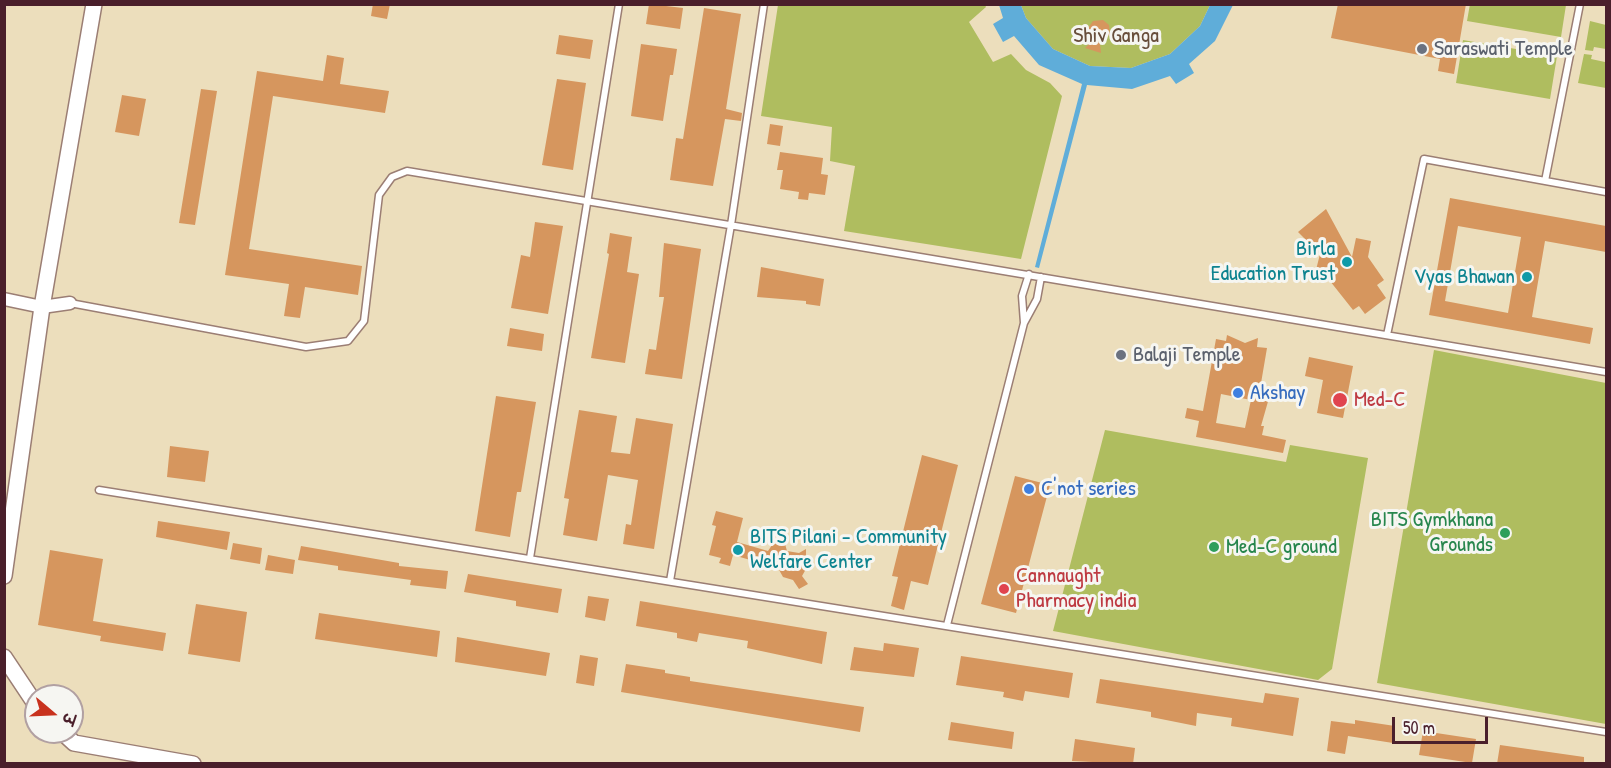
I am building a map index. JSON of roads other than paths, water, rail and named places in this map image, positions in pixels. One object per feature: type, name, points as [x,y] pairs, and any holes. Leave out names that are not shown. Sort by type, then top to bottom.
[{"type":"street","points":[[4,576],[42,307],[94,4]]},
{"type":"street","points":[[4,299],[42,307],[70,303]]},
{"type":"street","points":[[4,657],[24,687]]},
{"type":"street","points":[[80,744],[193,764]]},
{"type":"lane","points":[[530,558],[619,4]]},
{"type":"lane","points":[[670,581],[731,225],[764,4]]},
{"type":"lane","points":[[1545,181],[1580,4]]},
{"type":"lane","points":[[1387,335],[1424,159],[1606,192]]},
{"type":"lane","points":[[70,303],[306,347],[348,341],[364,321],[379,195],[392,177],[406,171],[1606,372]]},
{"type":"lane","points":[[1024,323],[1022,296],[1029,274]]},
{"type":"lane","points":[[947,625],[1024,323],[1037,299],[1041,277]]},
{"type":"lane","points":[[99,490],[1606,732]]},
{"type":"water","points":[[999,5],[1021,5],[1026,18],[1053,49],[1090,66],[1131,68],[1170,54],[1200,26],[1210,5],[1233,5],[1215,41],[1189,64],[1194,73],[1176,84],[1170,76],[1132,89],[1087,85],[1039,268],[1035,267],[1082,84],[1039,65],[1014,36],[1003,42],[993,24],[1003,18]]},
{"type":"place","name":"Saraswati Temple","points":[[1422,49]]},
{"type":"place","name":"Birla Education Trust","points":[[1347,262]]},
{"type":"place","name":"Vyas Bhawan","points":[[1527,277]]},
{"type":"place","name":"Balaji Temple","points":[[1121,355]]},
{"type":"place","name":"Akshay","points":[[1238,393]]},
{"type":"place","name":"Med-C","points":[[1340,400]]},
{"type":"place","name":"C'not series","points":[[1029,489]]},
{"type":"place","name":"BITS Gymkhana Grounds","points":[[1505,533]]},
{"type":"place","name":"Med-C ground","points":[[1214,547]]},
{"type":"place","name":"BITS Pilani - Community Welfare Center","points":[[738,550]]},
{"type":"place","name":"Cannaught Pharmacy india","points":[[1004,589]]},
{"type":"park label","name":"Shiv Ganga","points":[[1116,36]]}]
